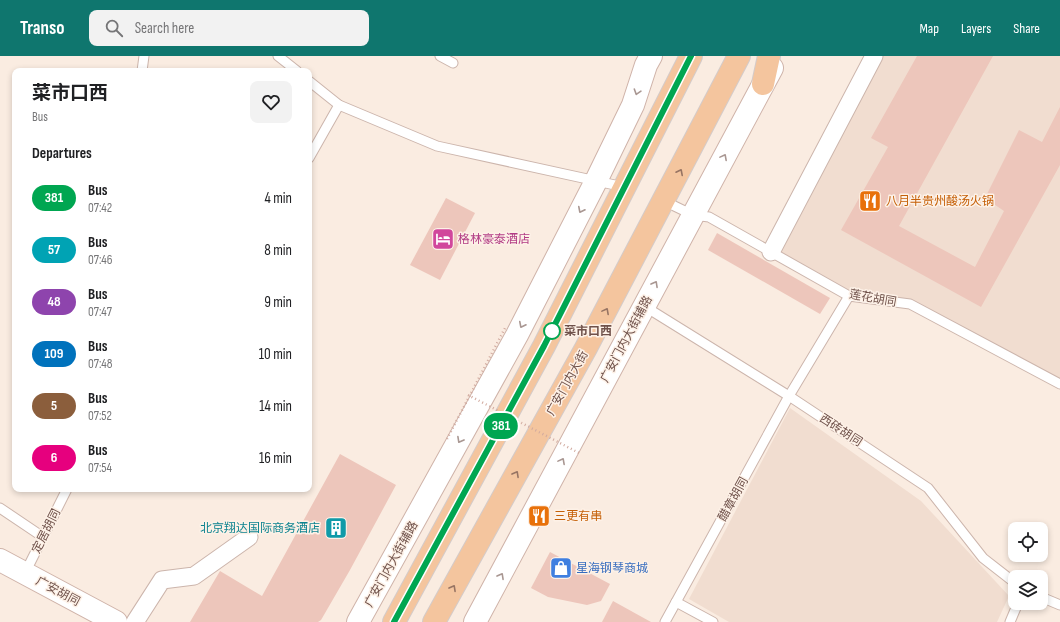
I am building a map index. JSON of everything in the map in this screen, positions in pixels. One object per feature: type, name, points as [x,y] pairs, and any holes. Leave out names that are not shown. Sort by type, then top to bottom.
[{"type":"main road","points":[[394,622],[544,346],[691,56]]},
{"type":"main road","name":"广安门内大街","points":[[434,622],[586,348],[739,56]]},
{"type":"main road","points":[[763,84],[769,56]]},
{"type":"street","name":"广安门内大街辅路","points":[[358,622],[517,335],[633,105],[646,65],[651,56]]},
{"type":"street","name":"广安门内大街辅路","points":[[475,622],[778,56]]},
{"type":"street","points":[[771,252],[874,56]]},
{"type":"street","points":[[134,622],[162,580],[194,576],[250,537]]},
{"type":"street","name":"广安胡同","points":[[0,560],[116,622]]},
{"type":"lane","points":[[142,68],[144,56]]},
{"type":"lane","points":[[278,56],[293,68]]},
{"type":"lane","points":[[440,56],[453,63]]},
{"type":"lane","points":[[312,83],[339,105],[437,146],[624,187]]},
{"type":"lane","points":[[312,153],[339,105]]},
{"type":"lane","name":"莲花胡同","points":[[664,201],[693,214],[709,217],[849,296],[910,304],[1060,384]]},
{"type":"lane","name":"醋章胡同","points":[[665,622],[789,396],[849,296]]},
{"type":"lane","name":"西砖胡同","points":[[643,306],[789,396],[928,488],[983,558],[1008,578]]},
{"type":"lane","name":"定居胡同","points":[[24,573],[66,492]]},
{"type":"lane","points":[[0,508],[43,537]]},
{"type":"lane","points":[[1048,600],[1060,604]]},
{"type":"lane","points":[[676,602],[713,622]]},
{"type":"lane","points":[[1010,622],[1015,610]]},
{"type":"path","points":[[447,439],[468,395],[505,328]]},
{"type":"path","points":[[468,395],[581,454]]},
{"type":"shaded area","points":[[874,56],[1060,56],[1060,384],[910,304],[849,296],[771,252]]},
{"type":"shaded area","points":[[790,408],[921,501],[1008,595],[1008,598],[997,622],[729,622],[689,599]]},
{"type":"building","points":[[917,56],[993,56],[899,226],[975,267],[1004,211],[985,198],[1019,130],[1042,142],[1060,107],[1060,165],[981,307],[841,230],[888,147],[871,138]]},
{"type":"building","name":"格林豪泰酒店","points":[[446,198],[475,213],[440,280],[410,265]]},
{"type":"building","points":[[717,233],[830,298],[820,314],[708,250]]},
{"type":"building","name":"北京翔达国际商务酒店","points":[[340,454],[396,485],[321,620],[318,622],[190,622],[220,571],[262,596]]},
{"type":"building","name":"星海钢琴商城","points":[[550,552],[610,584],[601,601],[587,605],[548,597],[531,588]]},
{"type":"building","points":[[613,601],[651,622],[602,622]]},
{"type":"bus line","name":"381","points":[[394,622],[544,346],[691,56]]},
{"type":"place","name":"八月半贵州酸汤火锅","points":[[870,201]]},
{"type":"place","name":"格林豪泰酒店","points":[[443,239]]},
{"type":"place","name":"菜市口西","points":[[552,331]]},
{"type":"place","name":"三更有串","points":[[539,516]]},
{"type":"place","name":"北京翔达国际商务酒店","points":[[336,528]]},
{"type":"place","name":"星海钢琴商城","points":[[561,568]]}]
